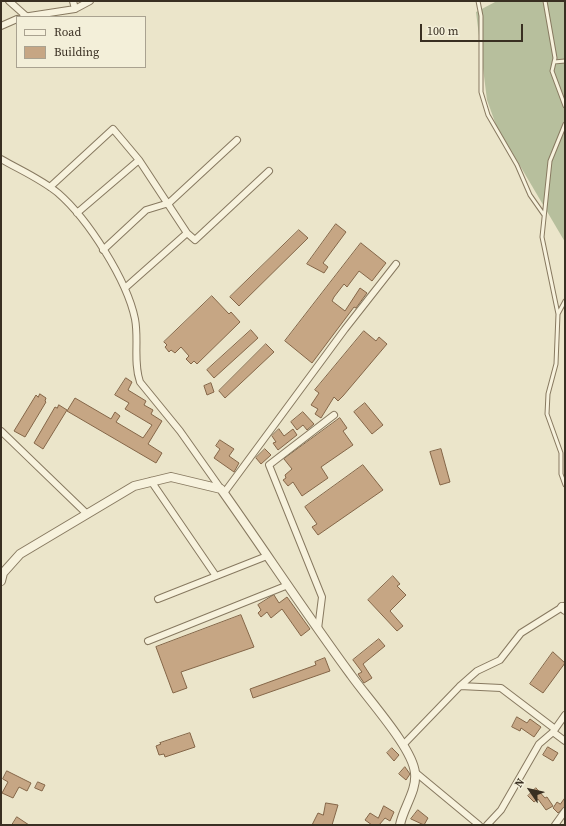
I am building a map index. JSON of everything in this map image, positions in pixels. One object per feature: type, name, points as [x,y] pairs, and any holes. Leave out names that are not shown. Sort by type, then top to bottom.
[{"type":"street","points":[[9,1],[23,16]]},
{"type":"street","points":[[73,1],[75,9]]},
{"type":"street","points":[[30,16],[75,9],[90,1]]},
{"type":"street","points":[[1,26],[16,19]]},
{"type":"street","points":[[50,187],[113,129],[139,160],[187,233],[195,240],[269,171]]},
{"type":"street","points":[[102,250],[146,210],[168,203],[237,140]]},
{"type":"street","points":[[1,158],[50,187],[77,213],[125,288],[135,320],[137,373],[140,382],[180,430],[351,676],[404,744],[415,772],[414,788],[402,815],[400,825]]},
{"type":"street","points":[[77,213],[139,160]]},
{"type":"street","points":[[125,288],[187,233]]},
{"type":"street","points":[[222,491],[396,264]]},
{"type":"street","points":[[318,628],[322,597],[269,465],[334,415]]},
{"type":"street","points":[[1,431],[87,514]]},
{"type":"street","points":[[1,582],[3,573],[20,554],[134,486],[171,477],[222,491]]},
{"type":"street","points":[[152,481],[216,576]]},
{"type":"street","points":[[158,599],[267,556]]},
{"type":"street","points":[[148,641],[288,586]]},
{"type":"street","points":[[404,744],[460,686],[477,671],[500,660],[520,633],[564,607]]},
{"type":"street","points":[[460,686],[501,688],[565,741]]},
{"type":"street","points":[[487,825],[500,810],[539,744],[554,731],[565,715]]},
{"type":"street","points":[[415,772],[479,825]]},
{"type":"street","points":[[555,825],[565,811]]},
{"type":"lane","points":[[478,1],[481,16],[481,92],[488,115],[517,165],[530,194],[544,215]]},
{"type":"lane","points":[[545,1],[555,58],[552,71],[565,106]]},
{"type":"lane","points":[[554,62],[565,62]]},
{"type":"lane","points":[[565,124],[550,161],[542,237],[558,314],[556,364],[548,394],[547,414],[562,453],[561,474],[565,485]]},
{"type":"lane","points":[[558,314],[565,301]]},
{"type":"green space","points":[[497,1],[565,1],[565,242],[496,125],[487,100],[476,12]]},
{"type":"building","points":[[336,224],[346,232],[323,263],[328,267],[324,273],[307,264]]},
{"type":"building","points":[[299,230],[308,238],[239,306],[230,297]]},
{"type":"building","points":[[361,243],[386,263],[372,281],[359,271],[347,287],[344,284],[334,297],[332,301],[345,311],[360,288],[367,293],[356,308],[354,307],[312,363],[285,341]]},
{"type":"building","points":[[212,296],[229,314],[231,312],[240,322],[197,364],[194,361],[191,364],[186,359],[189,356],[181,347],[175,353],[171,350],[169,352],[165,347],[167,345],[164,342]]},
{"type":"building","points":[[251,330],[258,338],[214,378],[207,370]]},
{"type":"building","points":[[364,331],[376,341],[379,337],[387,344],[338,401],[334,397],[321,418],[315,414],[318,409],[311,405],[319,393],[315,390]]},
{"type":"building","points":[[266,344],[274,352],[225,398],[219,391]]},
{"type":"building","points":[[126,378],[132,382],[128,390],[146,401],[144,405],[153,410],[151,414],[162,421],[148,444],[162,453],[156,463],[67,411],[75,398],[111,419],[115,412],[120,416],[116,422],[143,438],[152,425],[125,409],[129,403],[115,395]]},
{"type":"building","points":[[211,383],[214,392],[207,395],[204,386]]},
{"type":"building","points":[[40,394],[46,398],[46,402],[25,437],[14,431],[36,395],[38,397]]},
{"type":"building","points":[[365,403],[383,425],[372,434],[354,412]]},
{"type":"building","points":[[59,405],[67,410],[43,449],[34,443],[55,407],[57,408]]},
{"type":"building","points":[[303,412],[314,424],[307,430],[303,425],[297,430],[291,422]]},
{"type":"building","points":[[340,418],[347,428],[343,431],[353,445],[321,467],[328,478],[302,496],[293,482],[288,486],[283,480],[286,478],[285,475],[292,469],[284,459]]},
{"type":"building","points":[[279,429],[284,436],[293,429],[297,435],[278,450],[273,443],[276,442],[272,436]]},
{"type":"building","points":[[220,440],[234,449],[229,456],[239,463],[234,472],[214,458],[220,449],[216,446]]},
{"type":"building","points":[[265,449],[271,455],[261,464],[256,458]]},
{"type":"building","points":[[441,449],[450,482],[440,485],[430,452]]},
{"type":"building","points":[[363,465],[383,490],[318,535],[312,527],[317,524],[305,507]]},
{"type":"building","points":[[393,576],[400,584],[397,586],[406,595],[390,611],[403,626],[397,631],[368,600]]},
{"type":"building","points":[[274,595],[279,603],[287,597],[310,629],[301,636],[282,609],[271,618],[267,612],[261,617],[258,613],[261,610],[258,605]]},
{"type":"building","points":[[241,615],[254,647],[181,672],[187,688],[173,693],[156,647]]},
{"type":"building","points":[[379,639],[385,646],[363,664],[372,678],[364,683],[358,674],[362,672],[353,660]]},
{"type":"building","points":[[553,652],[565,663],[543,693],[530,684]]},
{"type":"building","points":[[325,658],[330,671],[253,698],[250,689],[316,665],[315,662]]},
{"type":"building","points":[[517,717],[527,723],[530,719],[541,727],[534,737],[521,728],[520,731],[512,727]]},
{"type":"building","points":[[190,733],[195,747],[165,757],[164,754],[159,755],[156,746],[161,744],[160,743]]},
{"type":"building","points":[[548,747],[558,753],[553,761],[543,755]]},
{"type":"building","points":[[392,748],[399,755],[394,761],[387,753]]},
{"type":"building","points":[[405,767],[410,774],[406,780],[399,774]]},
{"type":"building","points":[[7,771],[31,783],[27,791],[19,787],[13,798],[2,793],[8,782],[3,779]]},
{"type":"building","points":[[38,782],[45,785],[42,791],[35,788]]},
{"type":"building","points":[[536,788],[545,798],[547,797],[553,806],[546,810],[538,799],[534,802],[528,796]]},
{"type":"building","points":[[565,798],[565,807],[558,813],[553,808],[557,802],[560,804]]},
{"type":"building","points":[[326,803],[338,805],[332,825],[312,825],[318,813],[323,815]]},
{"type":"building","points":[[384,806],[394,812],[390,821],[385,818],[379,825],[372,825],[365,820],[370,813],[378,818]]},
{"type":"building","points":[[418,810],[428,818],[424,825],[411,819]]},
{"type":"building","points":[[17,817],[29,825],[12,825]]}]
